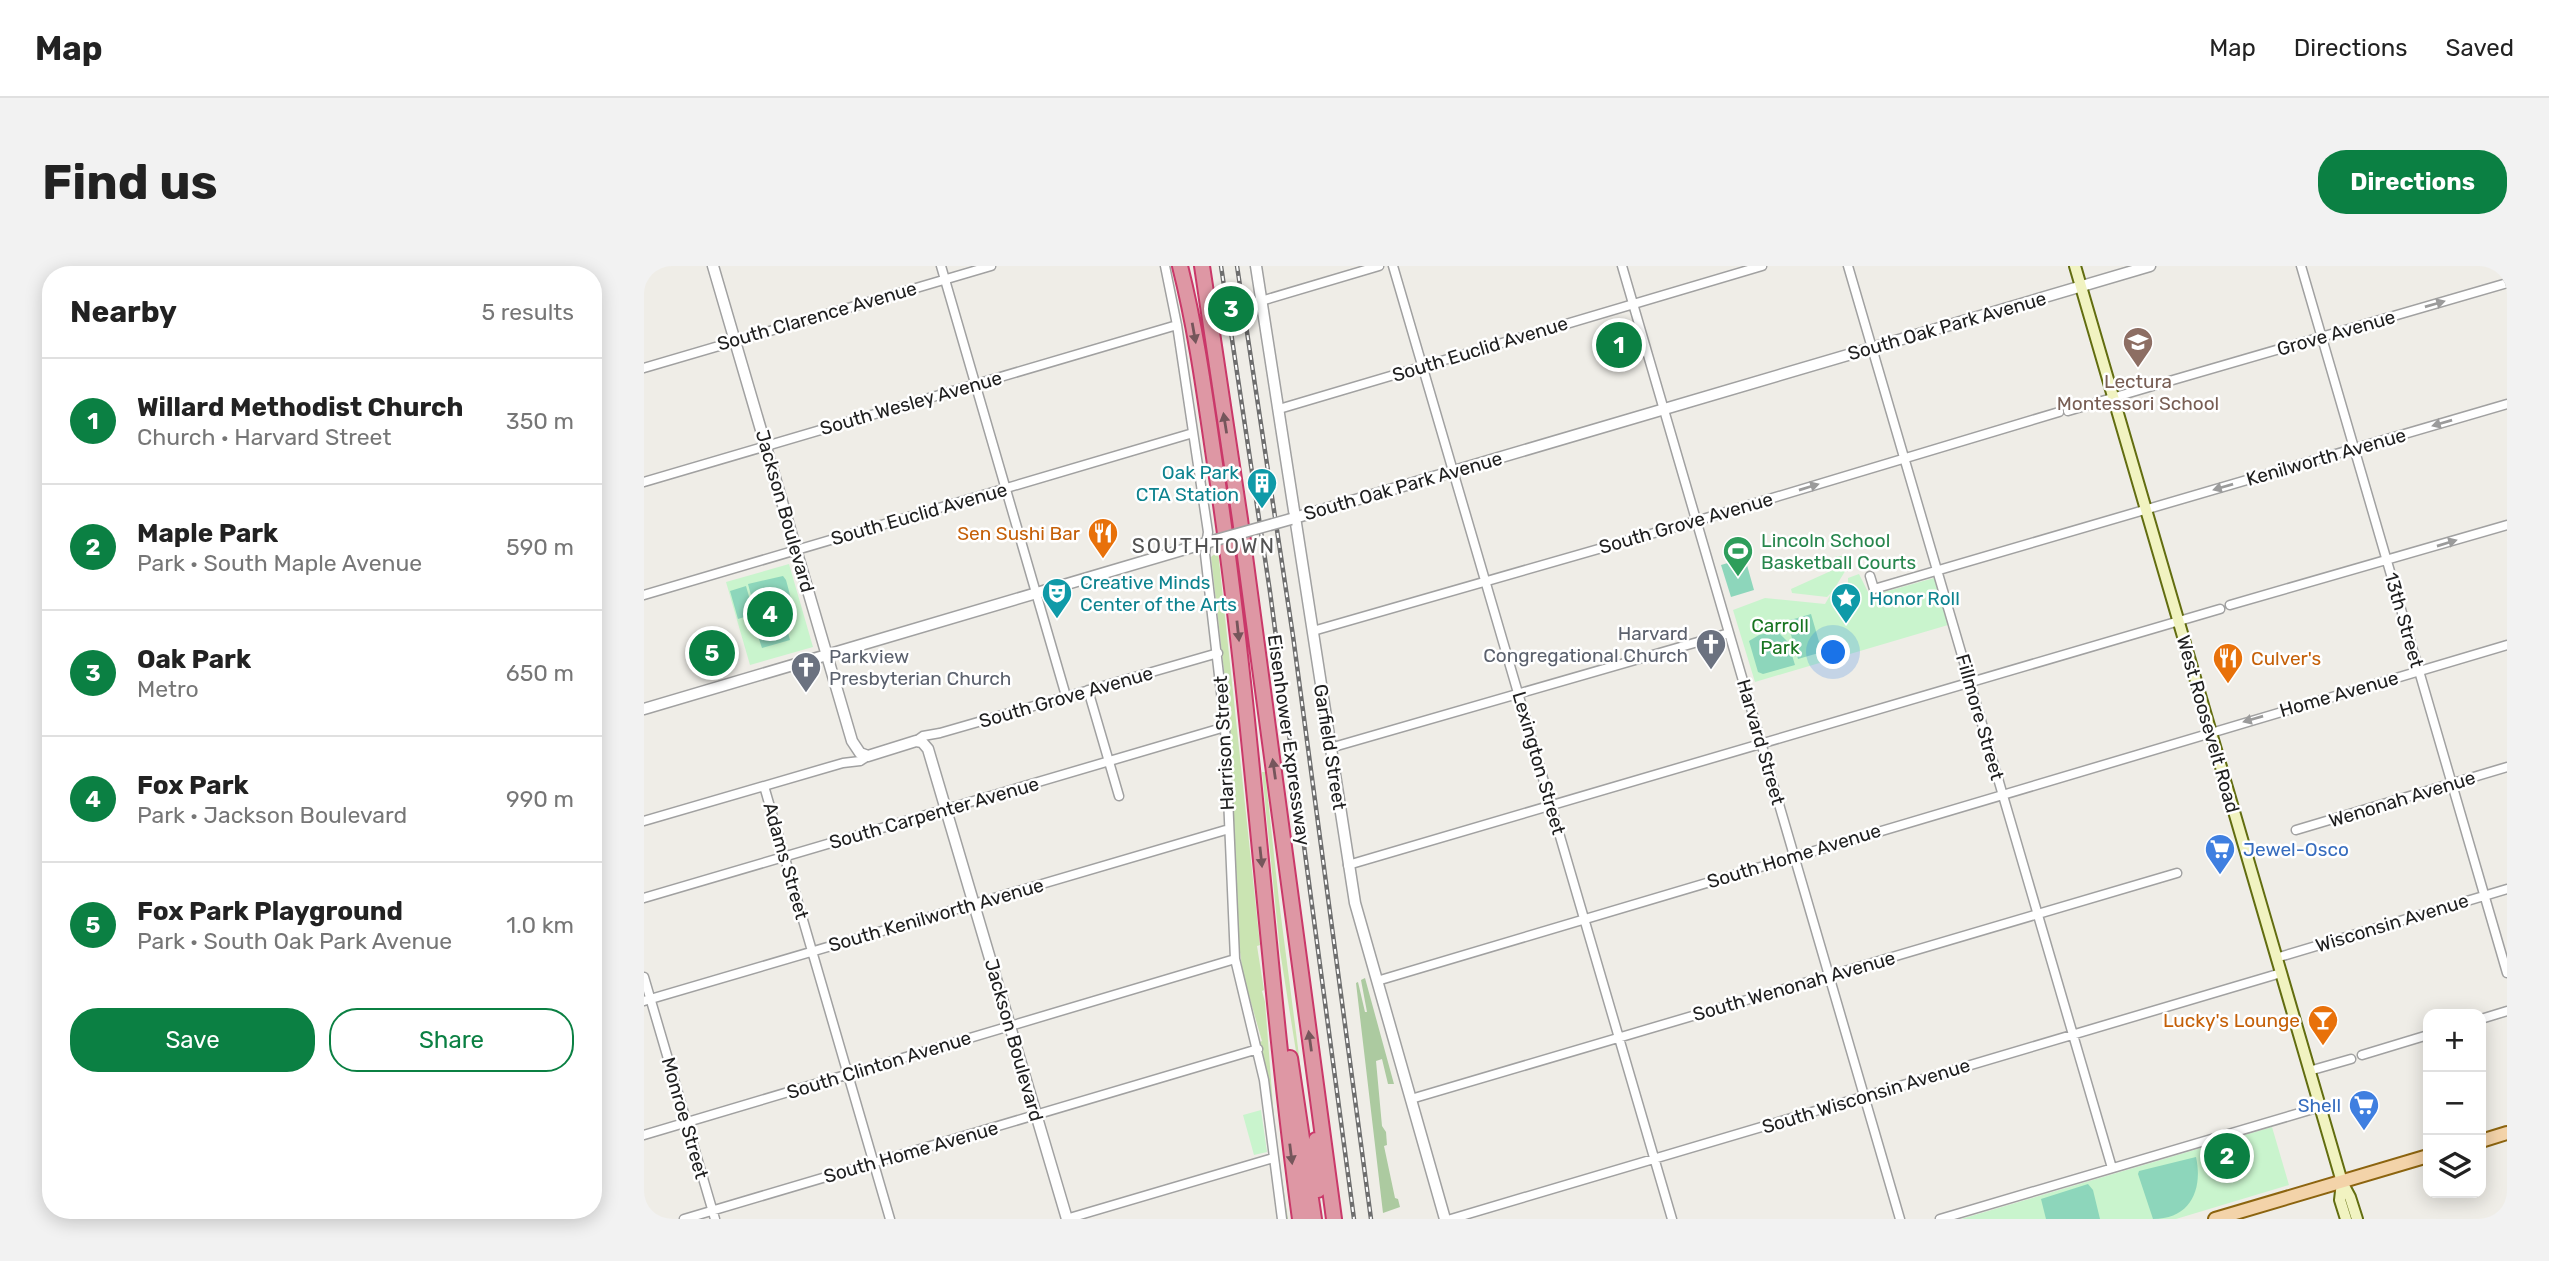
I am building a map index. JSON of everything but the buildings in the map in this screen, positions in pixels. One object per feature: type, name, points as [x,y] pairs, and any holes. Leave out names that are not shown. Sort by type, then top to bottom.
[{"type":"highway","name":"Eisenhower Expressway","points":[[1180,266],[1199,360],[1235,598],[1276,1013],[1300,1219]]},
{"type":"highway","name":"Eisenhower Expressway","points":[[1202,266],[1244,546],[1334,1219]]},
{"type":"highway","points":[[1276,1013],[1290,1059],[1314,1219]]},
{"type":"highway","points":[[1320,1109],[1315,1143],[1321,1219]]},
{"type":"main road","name":"West Roosevelt Road","points":[[2075,266],[2342,1182]]},
{"type":"main road","points":[[2486,1139],[2507,1133]]},
{"type":"main road","points":[[2215,1219],[2423,1158]]},
{"type":"main road","points":[[2342,1182],[2340,1200],[2346,1219]]},
{"type":"main road","points":[[2342,1182],[2357,1219]]},
{"type":"street","name":"Jackson Boulevard","points":[[713,266],[852,741],[864,754]]},
{"type":"street","points":[[941,266],[1066,696]]},
{"type":"street","name":"South Clarence Avenue","points":[[644,368],[991,266]]},
{"type":"street","name":"Harrison Street","points":[[1165,266],[1177,324],[1211,542],[1205,554],[1225,727],[1235,959],[1258,1049],[1282,1219]]},
{"type":"street","name":"Garfield Street","points":[[1256,266],[1355,904],[1445,1219]]},
{"type":"street","points":[[1261,301],[1379,266]]},
{"type":"street","name":"Lexington Street","points":[[1393,266],[1672,1219]]},
{"type":"street","name":"Harvard Street","points":[[1622,266],[1900,1219]]},
{"type":"street","name":"South Euclid Avenue","points":[[1279,409],[1762,266]]},
{"type":"street","name":"Fillmore Street","points":[[1848,266],[2112,1167]]},
{"type":"street","name":"South Oak Park Avenue","points":[[644,709],[2150,266]]},
{"type":"street","name":"13th Street","points":[[2301,266],[2507,973]]},
{"type":"street","name":"Grove Avenue","points":[[2166,382],[2507,283]]},
{"type":"street","name":"South Wesley Avenue","points":[[644,482],[1177,324]]},
{"type":"street","points":[[2113,398],[2156,385]]},
{"type":"street","name":"South Grove Avenue","points":[[1313,631],[2113,398]]},
{"type":"street","name":"Kenilworth Avenue","points":[[2146,510],[2507,404]]},
{"type":"street","name":"South Euclid Avenue","points":[[644,595],[1193,433]]},
{"type":"street","points":[[1870,576],[1874,589],[2146,510]]},
{"type":"street","points":[[2230,605],[2507,525]]},
{"type":"street","points":[[1348,865],[2220,609]]},
{"type":"street","points":[[1330,748],[1729,633]]},
{"type":"street","name":"Home Avenue","points":[[2211,732],[2507,645]]},
{"type":"street","name":"South Grove Avenue","points":[[646,818],[843,763],[860,761],[864,754],[919,742],[923,736],[1218,653]]},
{"type":"street","points":[[1088,690],[1119,796]]},
{"type":"street","name":"South Carpenter Avenue","points":[[644,898],[1225,727]]},
{"type":"street","name":"South Home Avenue","points":[[1377,981],[2211,732]]},
{"type":"street","name":"Jackson Boulevard","points":[[919,742],[928,749],[1067,1219]]},
{"type":"street","name":"Wenonah Avenue","points":[[2296,830],[2507,767]]},
{"type":"street","name":"Adams Street","points":[[764,786],[890,1219]]},
{"type":"street","name":"South Kenilworth Avenue","points":[[647,1000],[1229,829]]},
{"type":"street","name":"South Wenonah Avenue","points":[[1411,1099],[2177,873]]},
{"type":"street","name":"Wisconsin Avenue","points":[[2276,958],[2507,889]]},
{"type":"street","name":"South Clinton Avenue","points":[[644,1135],[1235,959]]},
{"type":"street","name":"South Wisconsin Avenue","points":[[1451,1219],[2281,973]]},
{"type":"street","name":"Monroe Street","points":[[644,977],[647,1000],[714,1215]]},
{"type":"street","points":[[2486,1017],[2507,1011]]},
{"type":"street","points":[[2362,1055],[2423,1037]]},
{"type":"street","name":"South Home Avenue","points":[[684,1219],[714,1215],[873,1163],[1258,1049]]},
{"type":"street","points":[[2309,1071],[2351,1059]]},
{"type":"street","points":[[1940,1219],[2320,1107]]},
{"type":"street","points":[[1067,1219],[1273,1158]]},
{"type":"green space","points":[[1218,551],[1260,945],[1257,946],[1264,990],[1275,1131],[1288,1219],[1285,1219],[1270,1093],[1260,1042],[1262,1041],[1243,975],[1237,929],[1224,671],[1211,557]]},
{"type":"green space","name":"Carroll Park","points":[[1836,556],[1843,556],[1847,568],[1833,591],[1848,585],[1848,578],[1859,574],[1870,596],[1934,578],[1948,625],[1755,682],[1733,610],[1765,598],[1825,604],[1832,592],[1827,597],[1792,593],[1791,589],[1833,570]]},
{"type":"green space","name":"Lincoln School Basketball Courts","points":[[1745,558],[1754,590],[1731,597],[1721,565]]},
{"type":"green space","points":[[789,564],[813,647],[750,665],[726,582]]},
{"type":"green space","points":[[783,576],[793,606],[782,613],[764,612],[752,599],[748,584]]},
{"type":"green space","points":[[746,586],[754,614],[738,619],[730,591]]},
{"type":"green space","points":[[1811,614],[1822,652],[1798,659],[1787,621]]},
{"type":"green space","points":[[786,625],[790,640],[762,648],[757,633]]},
{"type":"green space","points":[[1777,631],[1788,642],[1795,665],[1763,674],[1758,672],[1749,641],[1759,635]]},
{"type":"green space","points":[[722,635],[732,672],[704,679],[694,642]]},
{"type":"green space","points":[[1262,772],[1265,772],[1309,1133],[1280,951]]},
{"type":"green space","points":[[1365,978],[1394,1084],[1388,1084],[1382,1059],[1376,1061],[1382,1126],[1386,1132],[1387,1145],[1384,1146],[1395,1198],[1398,1199],[1400,1207],[1383,1213],[1356,983],[1358,982],[1367,1012],[1361,980]]},
{"type":"green space","points":[[1261,1110],[1267,1152],[1254,1155],[1243,1115]]},
{"type":"green space","points":[[2272,1127],[2289,1185],[2176,1219],[1961,1219]]},
{"type":"green space","points":[[2196,1157],[2198,1180],[2191,1200],[2177,1214],[2153,1219],[2139,1171]]},
{"type":"green space","points":[[2088,1184],[2093,1190],[2100,1219],[2046,1219],[2041,1199]]},
{"type":"railway","points":[[1221,266],[1270,592],[1354,1219]]},
{"type":"railway","points":[[1237,266],[1293,636],[1371,1219]]},
{"type":"place","name":"Oak Park","points":[[1231,309]]},
{"type":"place","name":"Willard Methodist Church","points":[[1619,345]]},
{"type":"place","name":"Lectura Montessori School","points":[[2138,369]]},
{"type":"place","name":"Oak Park CTA Station","points":[[1262,510]]},
{"type":"place","name":"Sen Sushi Bar","points":[[1103,560]]},
{"type":"place","name":"Lincoln School Basketball Courts","points":[[1738,578]]},
{"type":"place","name":"Fox Park","points":[[770,614]]},
{"type":"place","name":"Creative Minds Center of the Arts","points":[[1057,620]]},
{"type":"place","name":"Honor Roll","points":[[1846,625]]},
{"type":"place","name":"Fox Park Playground","points":[[712,653]]},
{"type":"place","name":"Harvard Congregational Church","points":[[1711,671]]},
{"type":"place","name":"Culver's","points":[[2228,685]]},
{"type":"place","name":"Parkview Presbyterian Church","points":[[806,694]]},
{"type":"place","name":"Jewel-Osco","points":[[2220,876]]},
{"type":"place","name":"Lucky's Lounge","points":[[2323,1047]]},
{"type":"place","name":"Shell","points":[[2364,1132]]},
{"type":"place","name":"Maple Park","points":[[2227,1156]]},
{"type":"district","name":"SOUTHTOWN","points":[[1204,545]]}]
